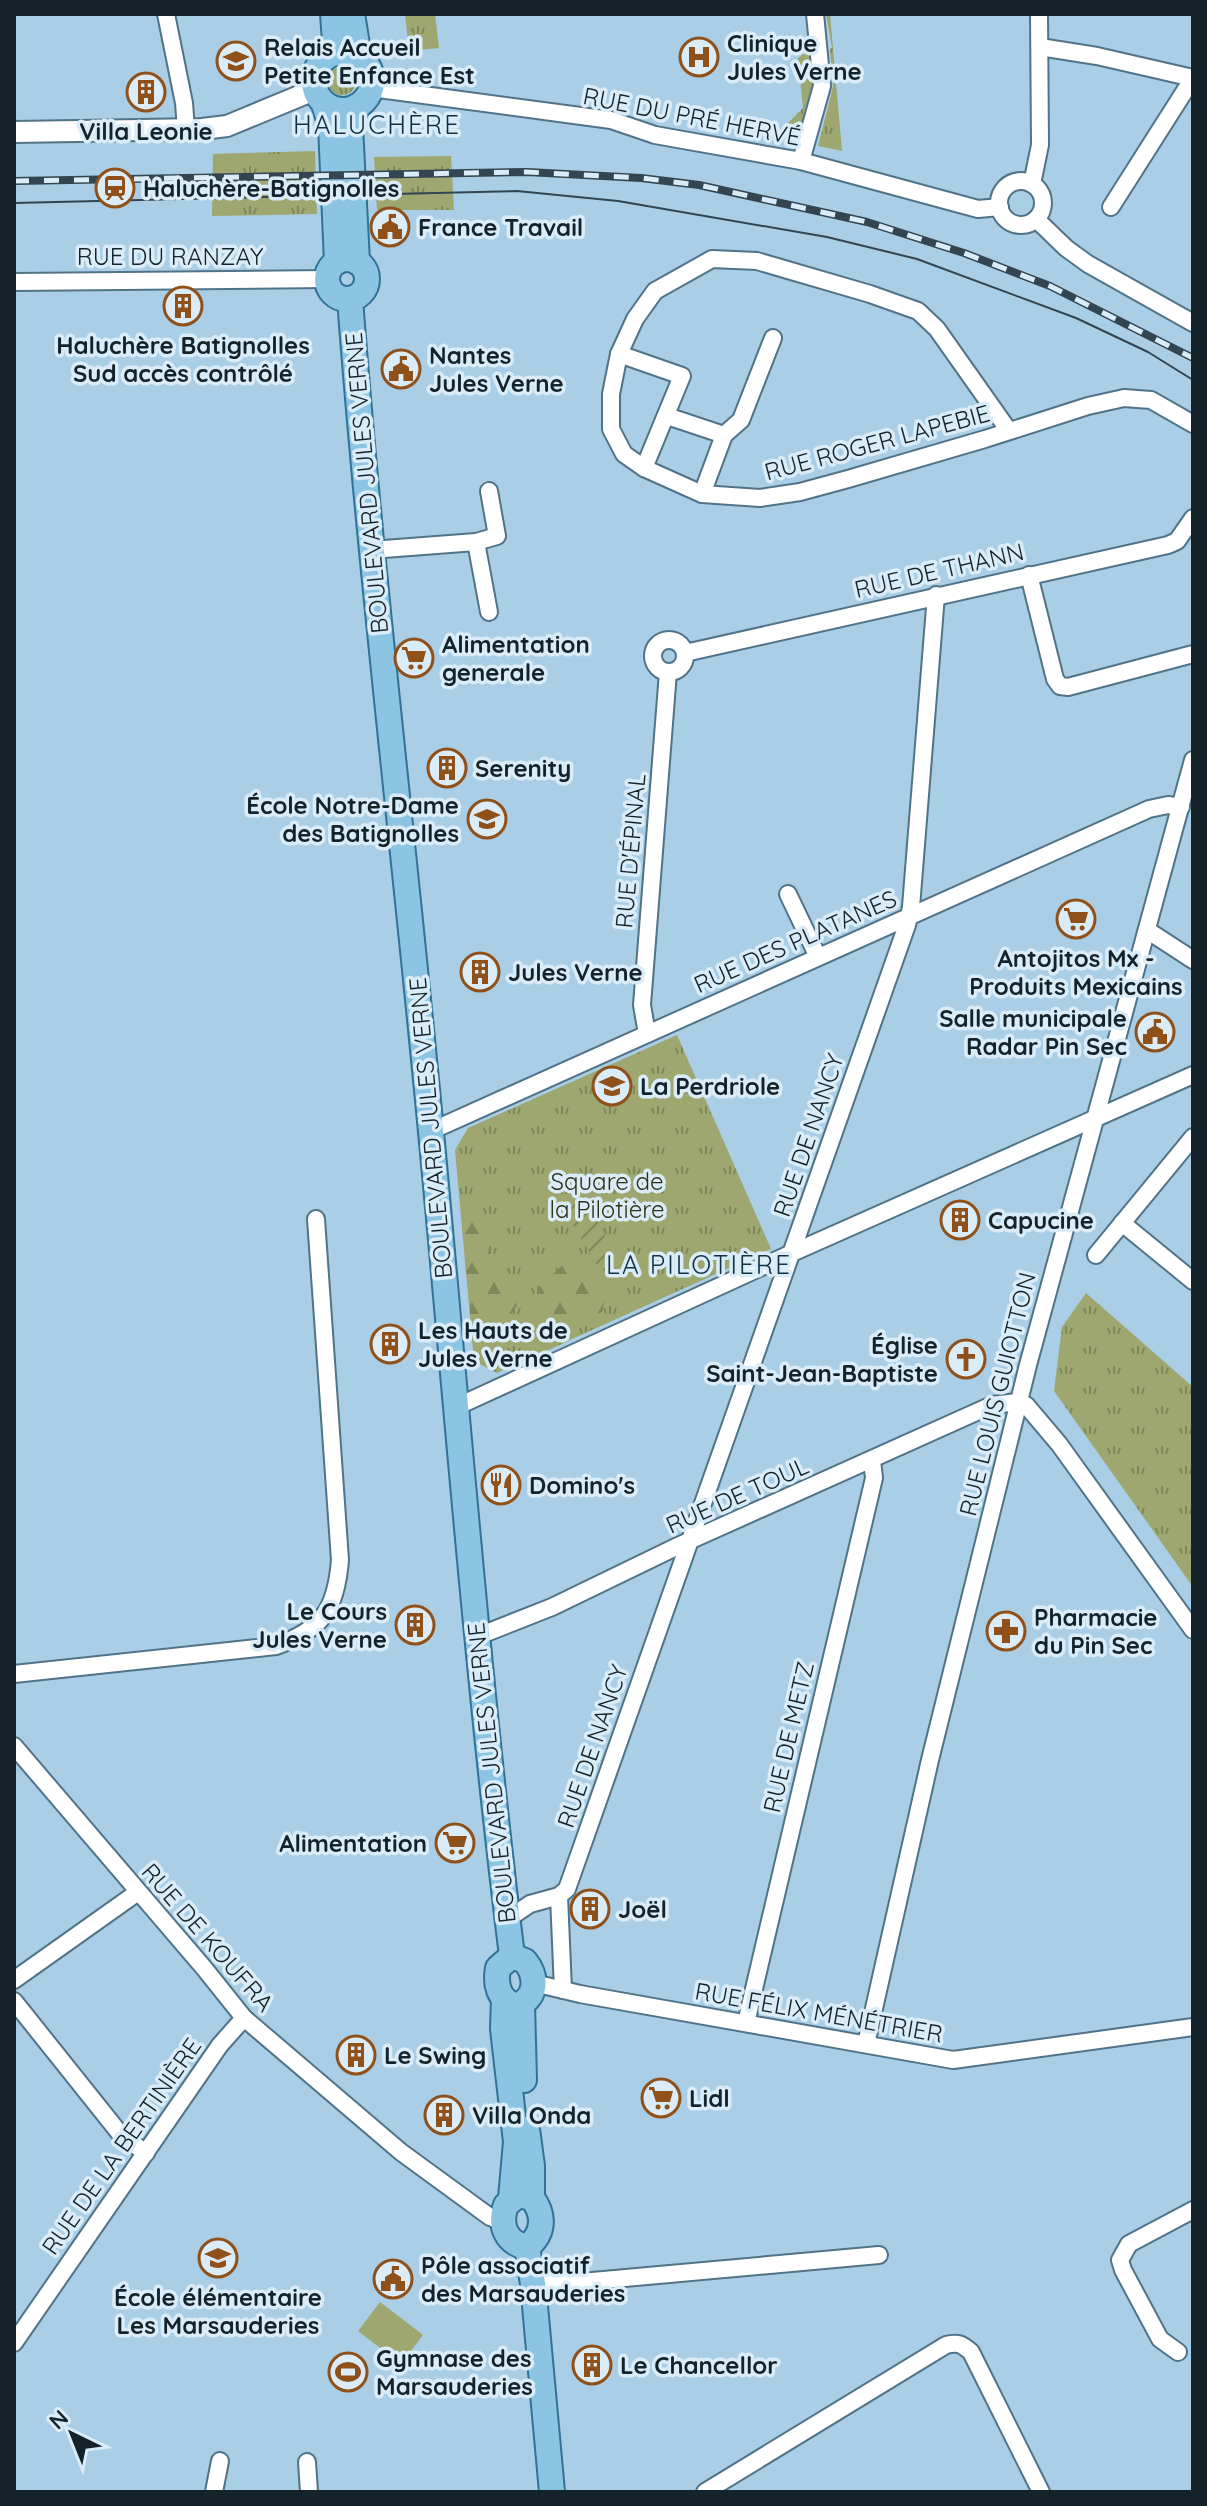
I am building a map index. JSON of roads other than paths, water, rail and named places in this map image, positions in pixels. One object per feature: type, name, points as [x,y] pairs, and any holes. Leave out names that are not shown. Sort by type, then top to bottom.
[{"type":"main road","points":[[333,14],[335,42],[330,54],[317,67],[313,81],[331,126],[340,268]]},
{"type":"main road","points":[[352,14],[359,57]]},
{"type":"main road","points":[[330,54],[345,52],[359,57],[370,70],[364,97],[350,126],[340,268],[334,295],[350,299],[361,294],[367,283],[366,271],[340,268]]},
{"type":"main road","points":[[319,97],[340,111],[364,97]]},
{"type":"main road","name":"BOULEVARD JULES VERNE","points":[[350,299],[371,550],[431,1131],[476,1637],[512,1956]]},
{"type":"main road","points":[[520,1995],[498,1988],[497,1975],[503,1962],[512,1956],[519,1957],[532,1969],[520,1995],[522,2198]]},
{"type":"main road","points":[[522,2198],[540,2211],[541,2226],[535,2241],[527,2247],[509,2239],[503,2222],[504,2210],[522,2198]]},
{"type":"main road","points":[[527,2247],[552,2492]]},
{"type":"street","points":[[166,14],[184,103],[186,129]]},
{"type":"street","points":[[801,161],[822,86],[815,14]]},
{"type":"street","points":[[1032,184],[1040,145],[1039,14]]},
{"type":"street","points":[[1040,47],[1097,56],[1193,78],[1111,207]]},
{"type":"street","points":[[14,132],[227,126],[319,97]]},
{"type":"street","name":"RUE DU PRÉ HERVÉ","points":[[364,97],[611,120],[655,135],[801,161],[978,209],[1000,207]]},
{"type":"street","points":[[1020,181],[1032,184],[1042,198],[1041,212],[1027,224],[1008,220],[1000,207],[1001,194],[1020,181]]},
{"type":"street","points":[[1036,219],[1088,264],[1193,323]]},
{"type":"street","points":[[644,468],[682,376],[619,354],[635,319],[655,291],[712,259],[757,261],[918,311],[937,329],[1009,431]]},
{"type":"street","name":"RUE DU RANZAY","points":[[14,282],[340,268]]},
{"type":"street","points":[[702,494],[724,435],[741,420],[773,338]]},
{"type":"street","name":"RUE ROGER LAPEBIE","points":[[619,354],[611,394],[611,429],[624,454],[644,468],[702,494],[760,498],[800,492],[1124,398],[1151,400],[1193,424]]},
{"type":"street","points":[[667,416],[724,435]]},
{"type":"street","points":[[371,550],[476,542],[497,536],[489,491]]},
{"type":"street","name":"RUE DE THANN","points":[[685,653],[1168,545],[1177,541],[1193,518]]},
{"type":"street","points":[[476,542],[489,612]]},
{"type":"street","points":[[1029,575],[1055,679],[1060,686],[1068,687],[1193,654]]},
{"type":"street","name":"RUE DE NANCY","points":[[563,1990],[559,1896],[567,1889],[910,915],[936,595]]},
{"type":"street","name":"RUE D'ÉPINAL","points":[[647,1034],[642,1005],[668,672],[656,664],[654,655],[657,646],[671,640],[680,644],[685,653]]},
{"type":"street","points":[[668,672],[680,667],[685,653]]},
{"type":"street","name":"RUE LOUIS GUIOTTON","points":[[866,2044],[930,1760],[1018,1402],[1193,760]]},
{"type":"street","name":"RUE DES PLATANES","points":[[431,1131],[1149,809],[1168,805],[1181,807]]},
{"type":"street","points":[[788,894],[818,957]]},
{"type":"street","points":[[1147,930],[1193,960]]},
{"type":"street","points":[[456,1407],[792,1253],[1193,1075]]},
{"type":"street","points":[[1096,1255],[1193,1137]]},
{"type":"street","points":[[14,1674],[276,1646],[302,1637],[318,1623],[330,1606],[338,1584],[340,1560],[316,1219]]},
{"type":"street","points":[[1122,1223],[1193,1281]]},
{"type":"street","points":[[1018,1402],[1026,1405],[1059,1444],[1193,1630]]},
{"type":"street","name":"RUE DE TOUL","points":[[476,1637],[552,1607],[992,1405],[1018,1402]]},
{"type":"street","name":"RUE DE METZ","points":[[746,2023],[874,1478],[872,1461]]},
{"type":"street","name":"RUE DE KOUFRA","points":[[14,1746],[244,2018],[401,2152],[490,2217],[503,2222]]},
{"type":"street","points":[[14,1980],[138,1892]]},
{"type":"street","points":[[508,1919],[530,1904],[559,1896]]},
{"type":"street","name":"RUE FÉLIX MÉNÉTRIER","points":[[520,1995],[563,1990],[953,2060],[1193,2027]]},
{"type":"street","points":[[14,2001],[121,2135],[146,2153]]},
{"type":"street","name":"RUE DE LA BERTINIÈRE","points":[[14,2343],[220,2045],[244,2018]]},
{"type":"street","points":[[1178,2352],[1160,2339],[1120,2260],[1129,2244],[1193,2210]]},
{"type":"street","points":[[533,2284],[879,2255]]},
{"type":"street","points":[[705,2492],[946,2345],[956,2342],[971,2352],[1035,2489]]},
{"type":"street","points":[[214,2492],[220,2461]]},
{"type":"street","points":[[307,2462],[309,2492]]},
{"type":"tram line","points":[[14,203],[517,191],[618,201],[827,237],[917,259],[1076,318],[1148,352],[1193,380]]},
{"type":"railway","points":[[14,181],[527,172],[641,178],[699,185],[867,222],[964,253],[1050,286],[1193,358]]},
{"type":"place","name":"Clinique Jules Verne","points":[[699,57]]},
{"type":"place","name":"Relais Accueil Petite Enfance Est","points":[[236,61]]},
{"type":"place","name":"Villa Leonie","points":[[146,92]]},
{"type":"place","name":"Haluchère-Batignolles","points":[[115,188]]},
{"type":"place","name":"France Travail","points":[[390,227]]},
{"type":"place","name":"Haluchère Batignolles Sud accès contrôlé","points":[[183,306]]},
{"type":"place","name":"Nantes Jules Verne","points":[[401,369]]},
{"type":"place","name":"Alimentation generale","points":[[414,658]]},
{"type":"place","name":"Serenity","points":[[447,768]]},
{"type":"place","name":"École Notre-Dame des Batignolles","points":[[487,819]]},
{"type":"place","name":"Antojitos Mx - Produits Mexicains","points":[[1076,919]]},
{"type":"place","name":"Jules Verne","points":[[480,972]]},
{"type":"place","name":"Salle municipale Radar Pin Sec","points":[[1155,1032]]},
{"type":"place","name":"La Perdriole","points":[[612,1086]]},
{"type":"place","name":"Capucine","points":[[960,1220]]},
{"type":"place","name":"Les Hauts de Jules Verne","points":[[390,1344]]},
{"type":"place","name":"Église Saint-Jean-Baptiste","points":[[966,1359]]},
{"type":"place","name":"Domino's","points":[[501,1485]]},
{"type":"place","name":"Le Cours Jules Verne","points":[[415,1625]]},
{"type":"place","name":"Pharmacie du Pin Sec","points":[[1006,1631]]},
{"type":"place","name":"Alimentation","points":[[455,1843]]},
{"type":"place","name":"Joël","points":[[590,1909]]},
{"type":"place","name":"Le Swing","points":[[356,2055]]},
{"type":"place","name":"Lidl","points":[[661,2098]]},
{"type":"place","name":"Villa Onda","points":[[444,2115]]},
{"type":"place","name":"École élémentaire Les Marsauderies","points":[[218,2258]]},
{"type":"place","name":"Pôle associatif des Marsauderies","points":[[393,2279]]},
{"type":"place","name":"Le Chancellor","points":[[592,2365]]},
{"type":"place","name":"Gymnase des Marsauderies","points":[[348,2372]]},
{"type":"district","name":"HALUCHÈRE","points":[[377,124]]},
{"type":"district","name":"LA PILOTIÈRE","points":[[699,1264]]},
{"type":"park label","name":"Square de la Pilotière","points":[[607,1195]]}]
